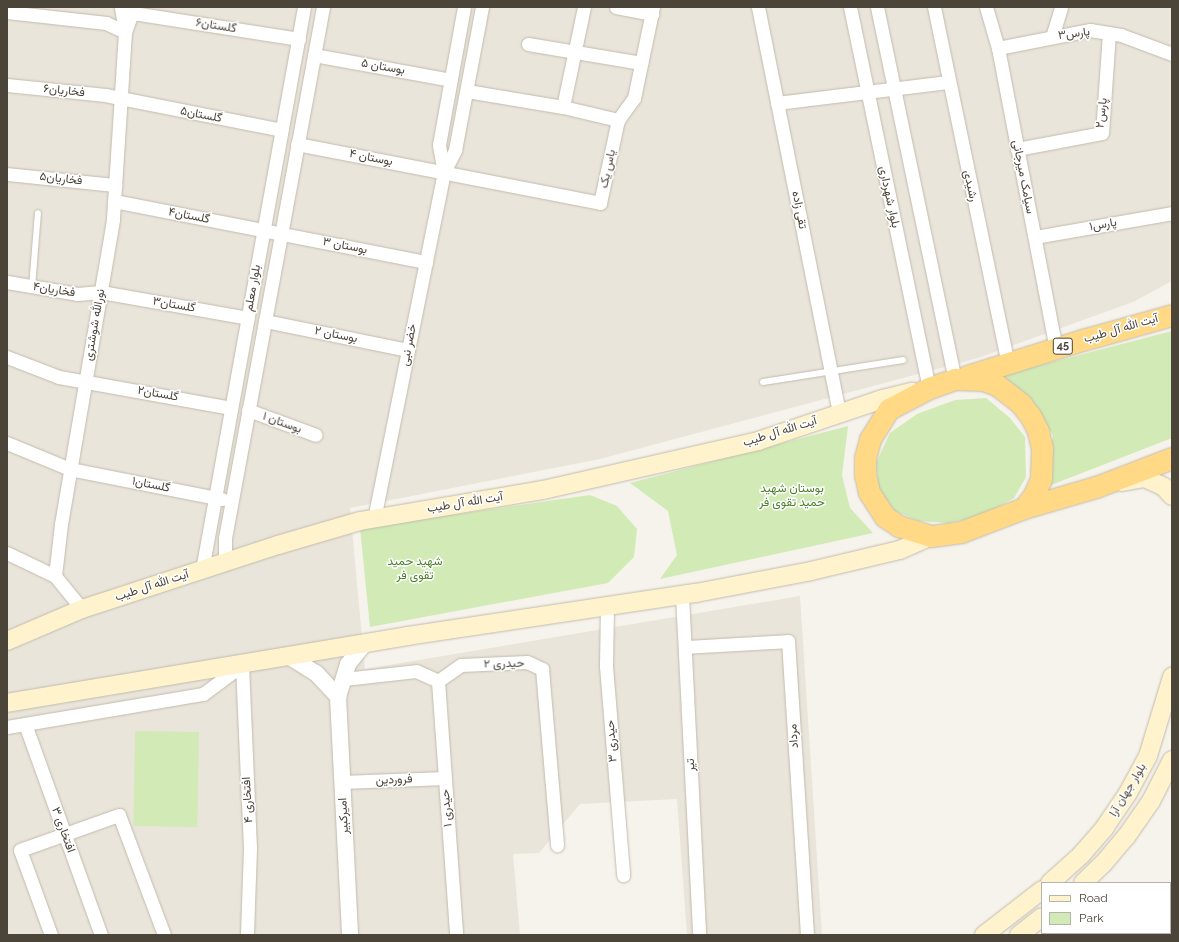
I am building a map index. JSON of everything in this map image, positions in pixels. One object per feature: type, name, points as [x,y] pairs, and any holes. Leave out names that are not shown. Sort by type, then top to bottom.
[{"type":"highway","name":"آیت الله آل طیب","points":[[931,536],[899,526],[885,516],[869,492],[865,475],[865,458],[870,439],[880,420],[889,409],[929,388],[955,379],[1172,315]]},
{"type":"highway","points":[[955,379],[983,380],[998,385],[1021,404],[1031,417],[1038,431],[1042,448],[1043,464],[1041,479],[1034,495],[1024,508]]},
{"type":"highway","points":[[931,536],[961,532],[1024,508],[1096,487],[1172,458]]},
{"type":"main road","name":"آیت الله آل طیب","points":[[7,640],[82,609],[306,537],[374,519],[543,490],[758,441],[883,399],[929,388]]},
{"type":"main road","points":[[1096,487],[1145,478],[1164,487],[1172,496]]},
{"type":"main road","points":[[7,703],[242,665],[365,643],[682,596],[811,571],[892,552],[931,536]]},
{"type":"main road","name":"بلوار جهان آرا","points":[[1051,882],[1081,855],[1105,827],[1128,793],[1148,756],[1172,677]]},
{"type":"main road","name":"بلوار جهان آرا","points":[[1084,882],[1103,864],[1126,837],[1151,801],[1172,760]]},
{"type":"main road","points":[[984,935],[1041,891]]},
{"type":"main road","points":[[1019,935],[1041,918]]},
{"type":"street","name":"نورالله شوشتری","points":[[55,576],[61,524],[113,220],[125,32],[121,7]]},
{"type":"street","name":"بلوار معلم","points":[[202,570],[304,7]]},
{"type":"street","name":"بلوار معلم","points":[[226,562],[225,538],[323,7]]},
{"type":"street","name":"خضر نبی","points":[[444,172],[439,145],[464,7]]},
{"type":"street","name":"خضر نبی","points":[[374,519],[444,172],[455,150],[482,7]]},
{"type":"street","points":[[563,107],[584,7]]},
{"type":"street","points":[[616,7],[652,10]]},
{"type":"street","name":"تقی زاده","points":[[758,7],[839,414]]},
{"type":"street","name":"بلوار شهرداری","points":[[850,7],[866,91],[929,388]]},
{"type":"street","points":[[877,7],[955,379]]},
{"type":"street","name":"رشیدی","points":[[934,7],[948,82],[1008,364]]},
{"type":"street","name":"سیامک میرجانی","points":[[986,7],[998,48],[1056,348]]},
{"type":"street","points":[[1052,37],[1061,7]]},
{"type":"street","name":"نورالله شوشتری","points":[[125,32],[134,10]]},
{"type":"street","name":"گلستان۶","points":[[134,10],[299,39]]},
{"type":"street","name":"یاس یک","points":[[444,172],[600,203],[618,120],[634,98],[652,10]]},
{"type":"street","points":[[8,14],[106,23],[125,32]]},
{"type":"street","name":"پارس۳","points":[[998,48],[1090,30],[1121,35],[1172,54]]},
{"type":"street","name":"پارس۲","points":[[1018,149],[1102,133],[1109,33]]},
{"type":"street","points":[[528,44],[641,63]]},
{"type":"street","name":"بوستان ۵","points":[[314,55],[451,80]]},
{"type":"street","points":[[777,103],[948,82]]},
{"type":"street","name":"فخاریان۶","points":[[7,84],[105,95],[121,100]]},
{"type":"street","points":[[466,91],[563,107],[618,120]]},
{"type":"street","name":"گلستان۵","points":[[121,100],[282,130]]},
{"type":"street","name":"بوستان ۴","points":[[298,144],[444,172]]},
{"type":"street","name":"فخاریان۵","points":[[7,174],[115,185]]},
{"type":"street","name":"گلستان۴","points":[[114,201],[264,230]]},
{"type":"street","name":"پارس۱","points":[[1035,237],[1172,213]]},
{"type":"street","name":"بوستان ۳","points":[[264,230],[426,262]]},
{"type":"street","name":"فخاریان۴","points":[[7,282],[77,294],[101,292]]},
{"type":"street","name":"گلستان۳","points":[[101,292],[248,318]]},
{"type":"street","name":"بوستان ۲","points":[[265,321],[408,350]]},
{"type":"street","name":"گلستان۲","points":[[7,357],[59,377],[231,408]]},
{"type":"street","name":"بوستان ۱","points":[[248,410],[316,435]]},
{"type":"street","name":"گلستان۱","points":[[7,443],[70,469],[232,501]]},
{"type":"street","points":[[7,553],[55,576],[82,609]]},
{"type":"street","name":"تیر","points":[[682,596],[699,935]]},
{"type":"street","name":"حیدری ۳","points":[[607,606],[606,666],[623,875]]},
{"type":"street","name":"مرداد","points":[[685,647],[788,641],[807,935]]},
{"type":"street","points":[[290,656],[316,673],[338,697],[348,664],[365,643]]},
{"type":"street","name":"حیدری ۲","points":[[438,681],[461,665],[527,662],[542,669],[557,845]]},
{"type":"street","points":[[7,727],[203,694],[242,665]]},
{"type":"street","name":"افتخاری ۴","points":[[242,665],[250,848],[247,935]]},
{"type":"street","points":[[344,679],[416,671],[438,681]]},
{"type":"street","name":"حیدری ۱","points":[[438,681],[456,935]]},
{"type":"street","name":"امیرکبیر","points":[[338,697],[350,935]]},
{"type":"street","name":"افتخاری ۳","points":[[25,724],[101,935]]},
{"type":"street","name":"فروردین","points":[[342,782],[445,778]]},
{"type":"street","points":[[51,935],[20,850],[119,816],[164,935]]},
{"type":"lane","points":[[32,286],[38,213]]},
{"type":"lane","points":[[763,382],[903,360]]},
{"type":"shaded area","points":[[7,7],[1172,7],[1172,281],[1133,302],[978,358],[600,459],[350,508],[365,669],[800,596],[822,935],[687,935],[677,799],[580,804],[539,853],[513,854],[520,935],[7,935]]},
{"type":"green space","points":[[1172,331],[1172,438],[1046,487],[1053,435],[1032,403],[999,376]]},
{"type":"green space","points":[[986,398],[1010,418],[1025,437],[1026,477],[1014,498],[982,516],[948,523],[919,521],[895,511],[879,491],[876,463],[890,433],[917,414],[955,400]]},
{"type":"green space","name":"بوستان شهید حمید تقوی فر","points":[[848,426],[842,475],[850,508],[873,533],[660,579],[677,555],[668,511],[630,483]]},
{"type":"green space","name":"شهید حمید تقوی فر","points":[[590,495],[617,506],[637,529],[634,557],[608,583],[370,627],[360,528]]},
{"type":"green space","points":[[135,731],[199,732],[197,827],[133,826]]}]
